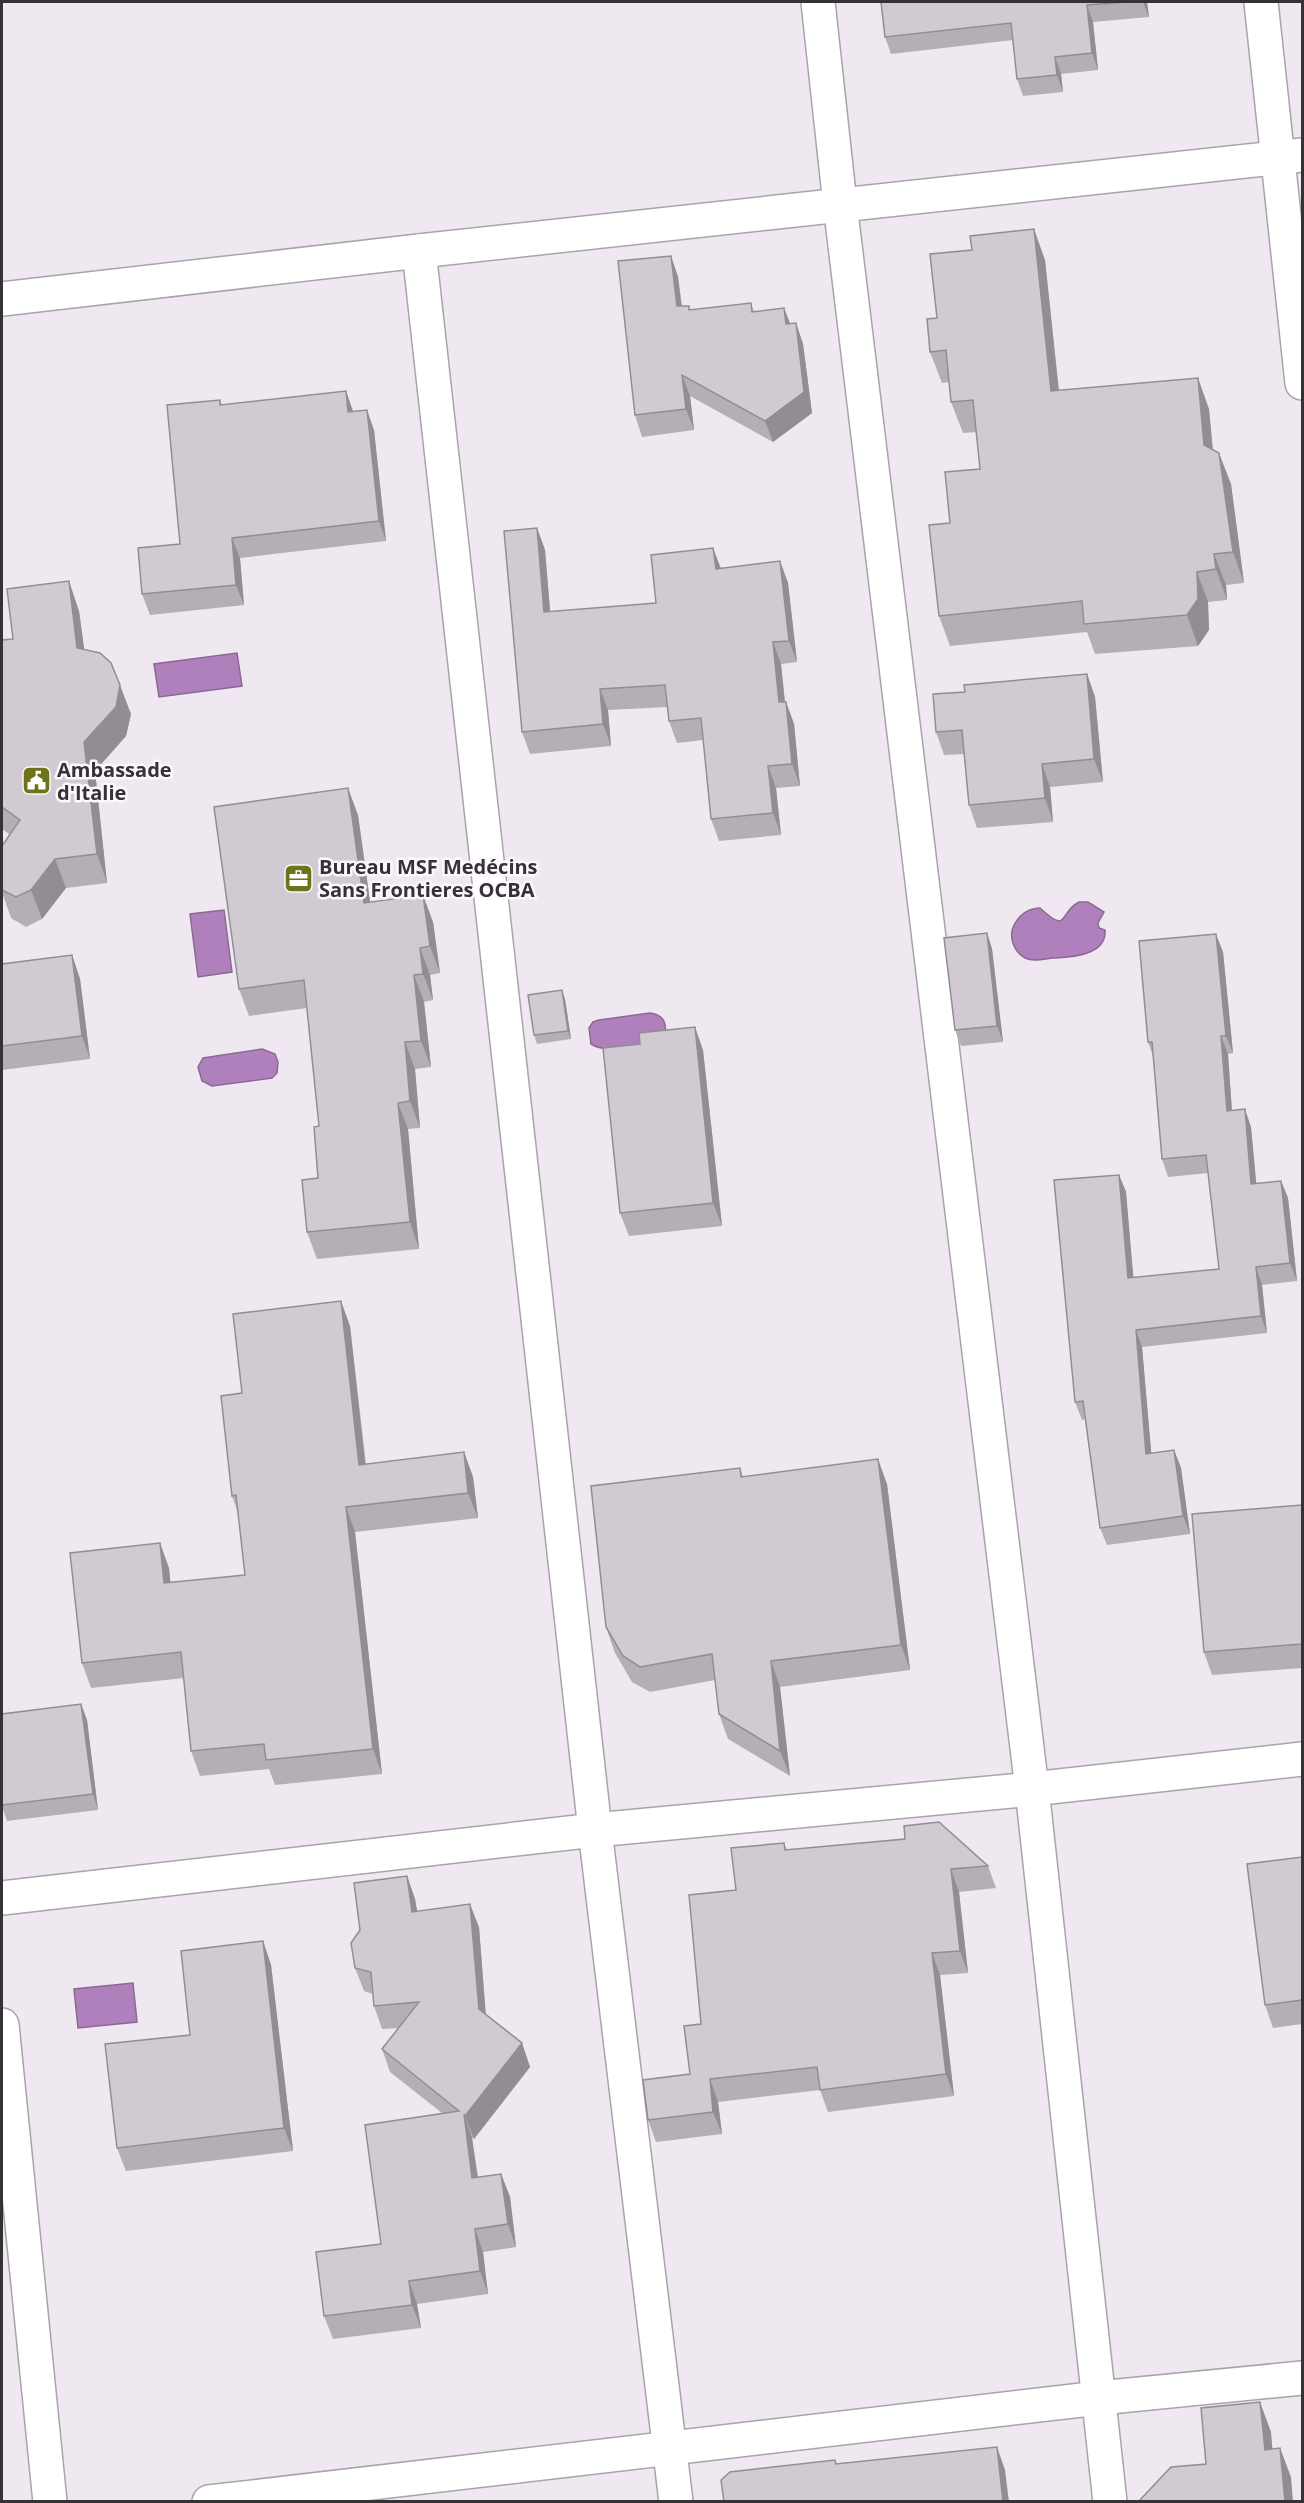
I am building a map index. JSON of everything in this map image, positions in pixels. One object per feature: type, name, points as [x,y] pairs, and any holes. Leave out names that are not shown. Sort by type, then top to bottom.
[{"type":"street","points":[[818,2],[840,204],[1032,1789],[1110,2502]]},
{"type":"street","points":[[1261,2],[1290,156],[1302,383]]},
{"type":"street","points":[[2,299],[840,204],[1290,156]]},
{"type":"street","points":[[419,251],[595,1830],[676,2502]]},
{"type":"street","points":[[2,1898],[595,1830],[1032,1789],[1302,1759]]},
{"type":"street","points":[[2,2025],[50,2502]]},
{"type":"street","points":[[209,2502],[1099,2398],[1302,2378]]},
{"type":"shaded area","points":[[237,653],[242,686],[159,697],[154,664]]},
{"type":"shaded area","points":[[1079,902],[1088,902],[1104,912],[1098,923],[1099,928],[1105,930],[1104,939],[1094,950],[1077,956],[1039,960],[1025,958],[1018,952],[1013,944],[1012,930],[1021,915],[1040,908],[1055,920],[1060,921]]},
{"type":"shaded area","points":[[224,910],[232,972],[198,977],[190,914]]},
{"type":"shaded area","points":[[650,1013],[664,1020],[665,1036],[628,1048],[607,1049],[591,1044],[589,1028],[593,1022]]},
{"type":"shaded area","points":[[262,1049],[275,1054],[278,1062],[277,1073],[272,1078],[212,1086],[202,1081],[198,1067],[203,1058]]},
{"type":"shaded area","points":[[133,1983],[137,2022],[78,2028],[74,1989]]},
{"type":"building","points":[[881,2],[1127,2],[1087,5],[1092,53],[1055,57],[1057,75],[1017,79],[1011,23],[885,37]]},
{"type":"building","points":[[1034,229],[1051,391],[1198,378],[1204,445],[1219,453],[1233,552],[1214,554],[1216,569],[1197,572],[1198,599],[1187,615],[1084,624],[1082,601],[939,616],[929,525],[950,523],[945,472],[980,469],[973,400],[951,402],[946,350],[930,352],[927,319],[937,318],[930,254],[972,250],[970,236]]},
{"type":"building","points":[[671,256],[677,306],[689,306],[689,310],[751,303],[752,312],[784,308],[786,324],[796,323],[804,392],[765,421],[682,375],[686,409],[635,415],[618,261]]},
{"type":"building","points":[[346,391],[348,412],[367,410],[379,521],[232,538],[236,585],[142,594],[138,548],[180,544],[167,405],[220,400],[220,405]]},
{"type":"building","points":[[537,528],[544,612],[656,603],[651,555],[713,548],[716,569],[780,561],[789,641],[773,642],[779,702],[786,702],[792,764],[768,766],[773,813],[711,819],[701,718],[669,721],[665,685],[600,689],[603,724],[522,732],[504,531]]},
{"type":"building","points":[[69,581],[77,648],[100,653],[111,663],[120,685],[116,707],[84,742],[97,854],[55,859],[31,890],[16,897],[2,890],[2,846],[20,820],[2,807],[2,640],[13,639],[7,589]]},
{"type":"building","points":[[1087,674],[1094,759],[1042,764],[1045,798],[969,805],[962,730],[936,732],[933,694],[965,692],[964,685]]},
{"type":"building","points":[[348,788],[364,903],[423,895],[430,946],[420,948],[423,974],[414,975],[421,1041],[405,1042],[410,1101],[398,1103],[410,1222],[307,1232],[302,1180],[318,1178],[314,1127],[319,1126],[304,980],[239,989],[214,807]]},
{"type":"building","points":[[987,933],[997,1026],[955,1030],[944,938]]},
{"type":"building","points":[[1216,934],[1226,1036],[1221,1036],[1227,1111],[1245,1109],[1251,1184],[1281,1181],[1290,1263],[1256,1267],[1261,1316],[1136,1330],[1146,1454],[1174,1450],[1183,1516],[1100,1528],[1083,1401],[1075,1402],[1054,1180],[1119,1175],[1128,1278],[1219,1269],[1206,1155],[1162,1159],[1152,1042],[1148,1042],[1139,941]]},
{"type":"building","points":[[72,955],[82,1036],[2,1046],[2,964]]},
{"type":"building","points":[[562,990],[568,1031],[534,1035],[528,995]]},
{"type":"building","points":[[695,1027],[713,1203],[620,1213],[603,1048],[640,1044],[639,1033]]},
{"type":"building","points":[[341,1301],[359,1465],[464,1452],[468,1493],[346,1507],[373,1749],[266,1760],[264,1744],[191,1751],[181,1652],[82,1663],[70,1553],[160,1543],[164,1583],[245,1575],[236,1495],[232,1496],[221,1396],[242,1393],[233,1314]]},
{"type":"building","points":[[878,1459],[901,1645],[771,1661],[780,1751],[719,1714],[712,1654],[640,1667],[623,1656],[606,1627],[591,1486],[740,1468],[741,1477]]},
{"type":"building","points":[[1302,1505],[1302,1644],[1204,1652],[1192,1514]]},
{"type":"building","points":[[81,1704],[93,1794],[2,1805],[2,1714]]},
{"type":"building","points":[[939,1822],[988,1866],[951,1869],[960,1951],[932,1953],[946,2074],[820,2090],[817,2067],[710,2079],[713,2112],[648,2120],[643,2080],[690,2074],[684,2026],[701,2024],[689,1895],[736,1890],[731,1848],[784,1843],[785,1850],[905,1839],[904,1826]]},
{"type":"building","points":[[1302,1857],[1302,2000],[1265,2005],[1247,1864]]},
{"type":"building","points":[[407,1876],[412,1912],[470,1904],[479,2009],[522,2043],[465,2116],[464,2114],[472,2178],[501,2174],[508,2224],[475,2229],[480,2271],[409,2281],[412,2305],[324,2316],[316,2252],[381,2244],[365,2125],[459,2111],[382,2049],[419,2002],[374,2006],[371,1972],[355,1968],[351,1943],[360,1930],[354,1883]]},
{"type":"building","points":[[263,1941],[284,2128],[117,2148],[105,2044],[190,2035],[181,1951]]},
{"type":"building","points":[[1260,2402],[1265,2450],[1280,2448],[1285,2502],[1138,2502],[1171,2467],[1206,2464],[1201,2408]]},
{"type":"building","points":[[997,2447],[1003,2502],[724,2502],[721,2480],[730,2472],[835,2460],[836,2464]]},
{"type":"place","name":"Ambassade d'Italie","points":[[36,781]]},
{"type":"place","name":"Bureau MSF Medécins Sans Frontieres OCBA","points":[[298,878]]}]
